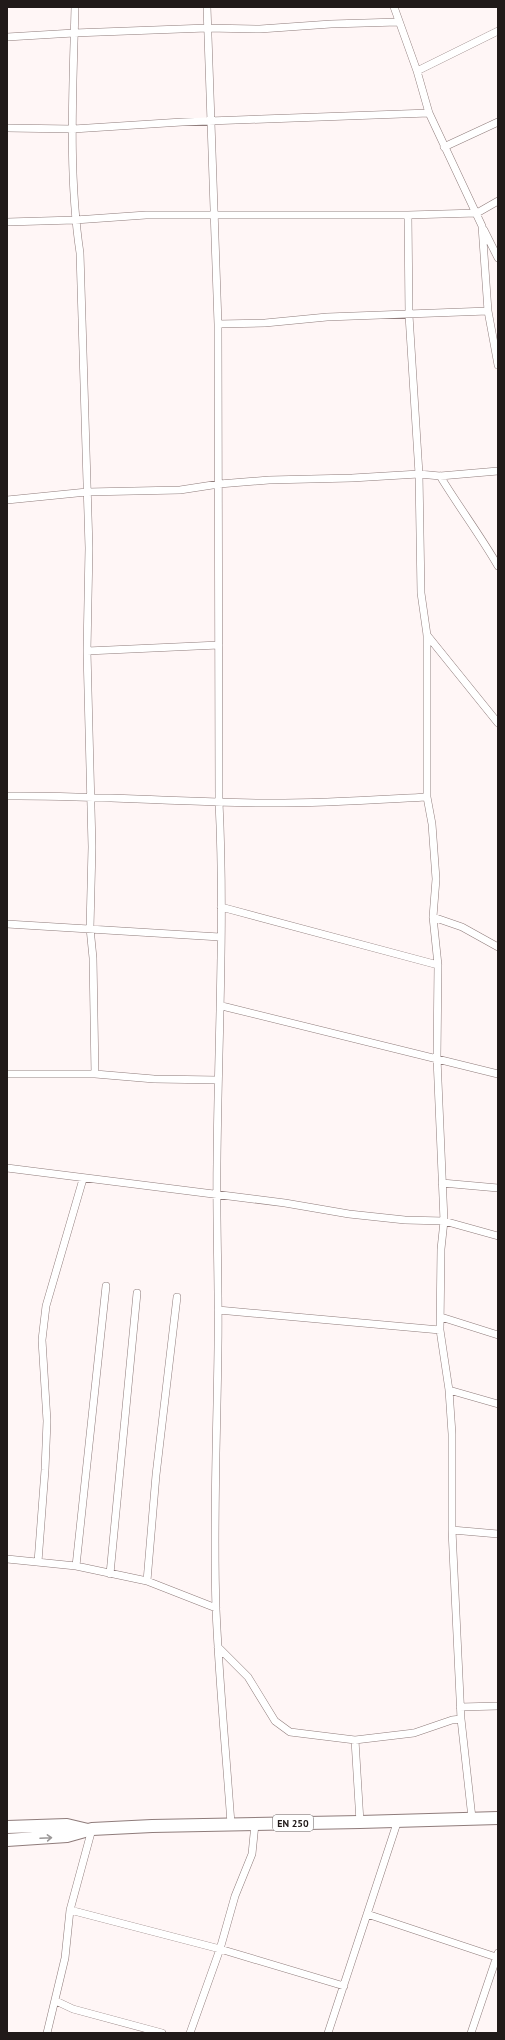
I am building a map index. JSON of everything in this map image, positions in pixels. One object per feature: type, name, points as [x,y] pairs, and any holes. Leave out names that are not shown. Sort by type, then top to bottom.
[{"type":"main road","name":"EN 250","points":[[7,1840],[67,1836],[90,1830],[231,1824],[498,1818]]},
{"type":"main road","name":"EN 250","points":[[7,1827],[67,1825],[90,1830]]},
{"type":"street","points":[[75,7],[73,129],[75,220],[80,254],[89,548],[87,651],[92,863],[90,928],[93,958],[95,1074]]},
{"type":"street","points":[[207,7],[206,28],[214,176],[213,216],[218,324],[219,802],[223,868],[220,937],[222,1006],[218,1080],[216,1608],[231,1824]]},
{"type":"street","points":[[394,7],[398,22],[417,71],[429,113],[498,258]]},
{"type":"street","points":[[7,37],[206,28],[260,29],[331,24],[398,22]]},
{"type":"street","points":[[417,71],[498,31]]},
{"type":"street","points":[[7,128],[73,129],[211,121],[429,113]]},
{"type":"street","points":[[444,147],[498,122]]},
{"type":"street","points":[[7,222],[75,220],[146,215],[408,215],[477,213],[498,201]]},
{"type":"street","points":[[408,215],[409,315],[419,474],[422,593],[427,635],[426,797],[432,824],[436,879],[433,917],[438,965],[437,1058],[444,1221],[441,1249],[440,1330],[449,1390],[452,1434],[452,1530],[460,1707],[472,1818]]},
{"type":"street","points":[[482,226],[488,311],[498,365]]},
{"type":"street","points":[[218,324],[265,323],[327,317],[488,311]]},
{"type":"street","points":[[7,500],[87,492],[180,490],[219,484],[269,480],[352,478],[419,474],[440,476],[498,471]]},
{"type":"street","points":[[440,476],[456,502],[483,540],[498,566]]},
{"type":"street","points":[[427,635],[498,723]]},
{"type":"street","points":[[87,651],[219,644]]},
{"type":"street","points":[[7,796],[91,797],[219,802],[317,803],[426,797]]},
{"type":"street","points":[[221,907],[438,965]]},
{"type":"street","points":[[433,917],[462,927],[498,947]]},
{"type":"street","points":[[7,924],[220,937]]},
{"type":"street","points":[[222,1006],[498,1074]]},
{"type":"street","points":[[7,1074],[95,1074],[154,1080],[218,1080]]},
{"type":"street","points":[[7,1168],[83,1179],[285,1203],[349,1214],[405,1220],[444,1221],[498,1236]]},
{"type":"street","points":[[38,1562],[46,1470],[47,1421],[42,1334],[46,1306],[83,1179]]},
{"type":"street","points":[[442,1183],[498,1188]]},
{"type":"street","points":[[76,1566],[106,1286]]},
{"type":"street","points":[[110,1574],[137,1293]]},
{"type":"street","points":[[147,1581],[156,1475],[177,1297]]},
{"type":"street","points":[[218,1310],[440,1330]]},
{"type":"street","points":[[440,1317],[498,1335]]},
{"type":"street","points":[[449,1390],[498,1404]]},
{"type":"street","points":[[452,1530],[498,1534]]},
{"type":"street","points":[[7,1559],[76,1566],[147,1581],[216,1608]]},
{"type":"street","points":[[218,1647],[248,1677],[275,1721],[290,1732],[354,1740],[414,1733],[452,1720],[461,1719]]},
{"type":"street","points":[[460,1707],[498,1706]]},
{"type":"street","points":[[354,1740],[360,1822]]},
{"type":"street","points":[[328,2033],[398,1820]]},
{"type":"street","points":[[190,2033],[220,1949],[235,1896],[252,1854],[255,1824]]},
{"type":"street","points":[[47,2033],[56,2001],[65,1958],[70,1910],[90,1830]]},
{"type":"street","points":[[70,1910],[220,1949],[344,1986]]},
{"type":"street","points":[[367,1914],[497,1955],[471,2033]]},
{"type":"street","points":[[56,2001],[73,2009],[162,2033]]}]
